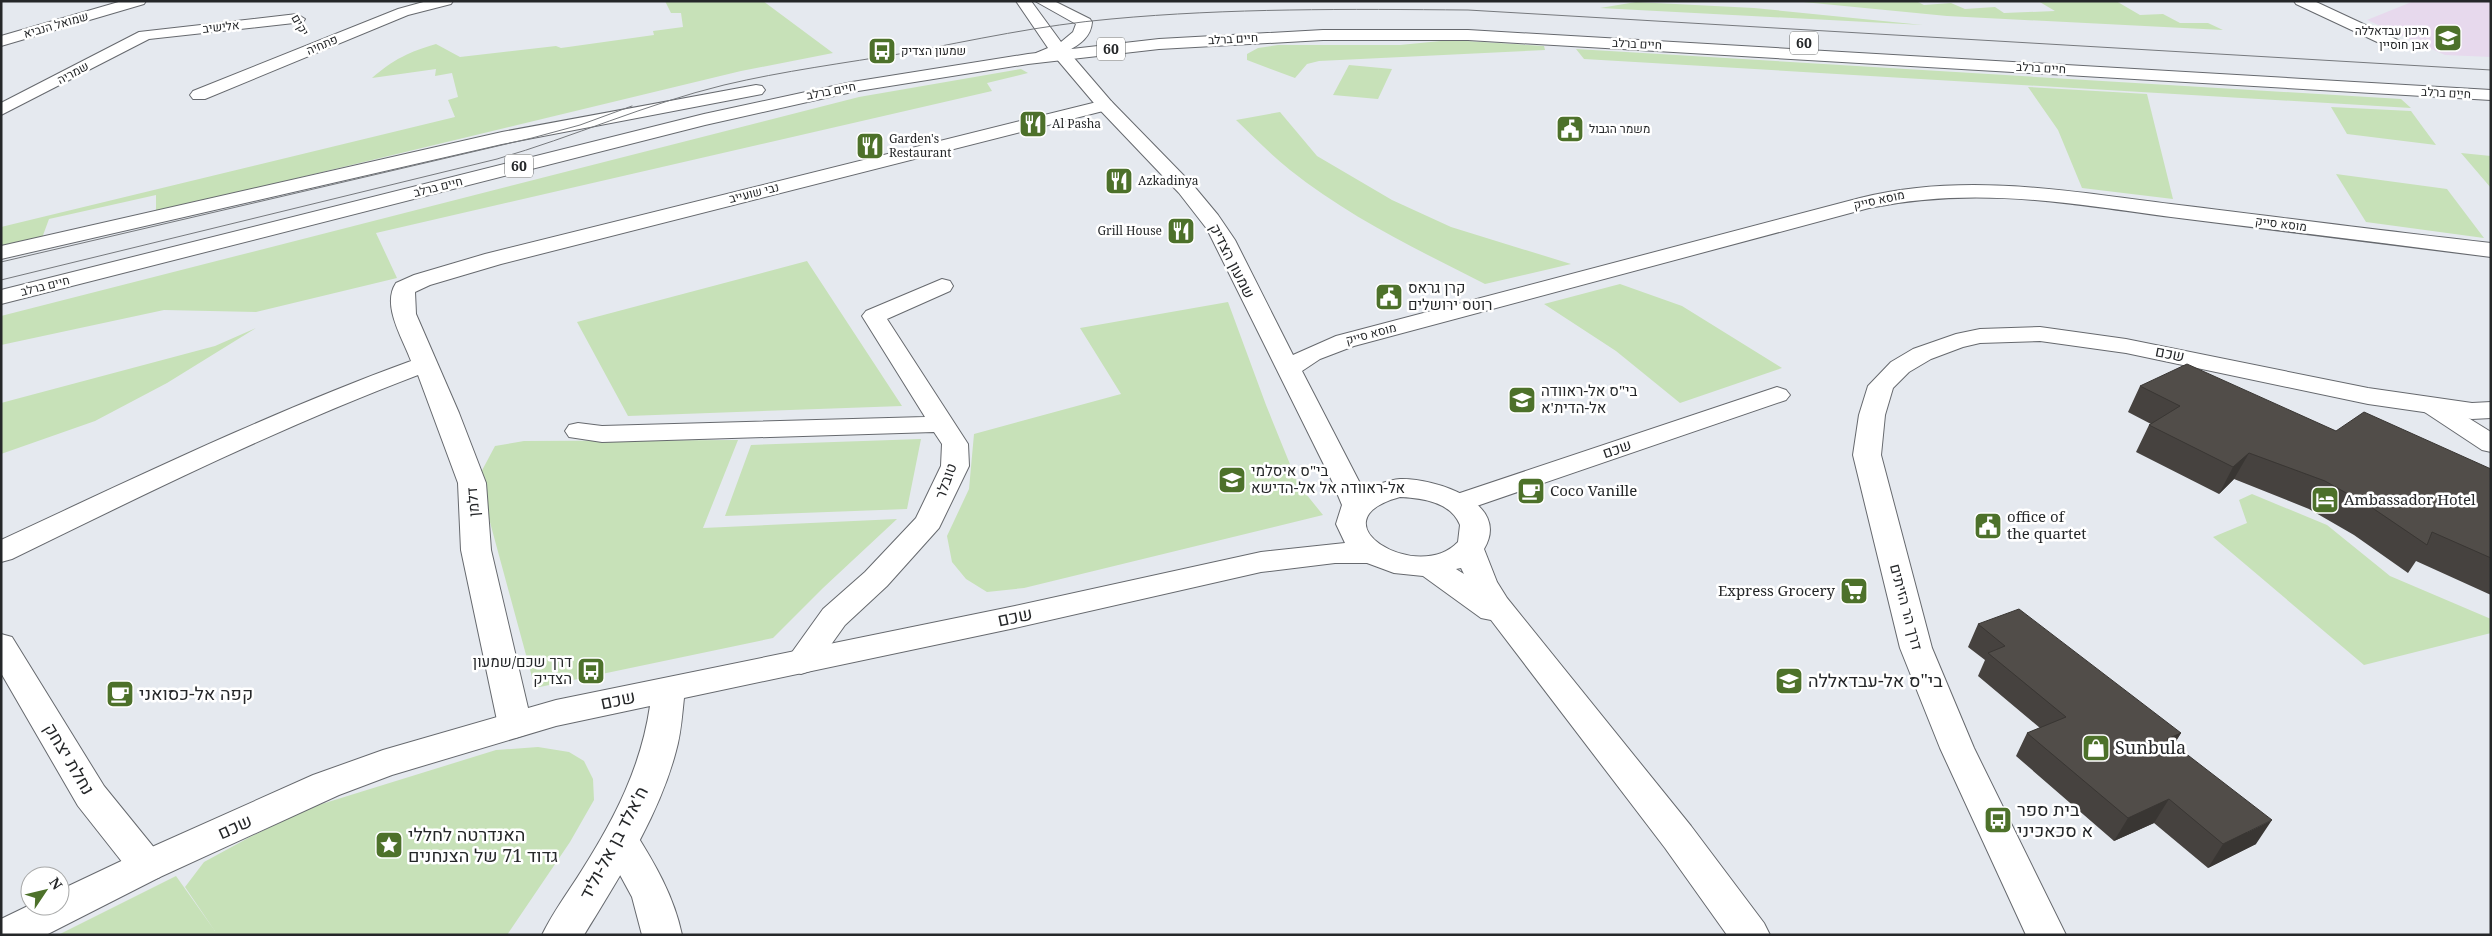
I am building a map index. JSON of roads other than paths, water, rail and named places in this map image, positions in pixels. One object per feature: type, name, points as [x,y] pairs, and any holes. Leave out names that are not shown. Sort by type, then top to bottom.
[{"type":"main road","name":"שמואל הנביא","points":[[1,40],[139,1]]},
{"type":"main road","name":"יקים","points":[[287,1],[314,49]]},
{"type":"main road","name":"פתחיה","points":[[199,95],[403,12],[446,1]]},
{"type":"main road","name":"שמעון הצדיק","points":[[1023,1],[1053,50],[1188,190],[1212,221],[1288,369],[1313,413],[1354,516]]},
{"type":"main road","points":[[2301,1],[2396,45]]},
{"type":"main road","points":[[1046,2],[1084,22],[1084,29],[1080,35],[1053,50]]},
{"type":"main road","name":"אלישיב","points":[[145,35],[297,19]]},
{"type":"main road","name":"חיים ברלב","points":[[1151,29],[1335,22],[1464,24],[2491,82]]},
{"type":"main road","name":"60","points":[[1053,50],[1103,34],[1080,35]]},
{"type":"main road","name":"חיים ברלב","points":[[1,254],[483,142],[781,85],[1053,50],[1293,36],[1468,34],[2491,96]]},
{"type":"main road","name":"שמריה","points":[[1,110],[145,35]]},
{"type":"main road","name":"חיים ברלב","points":[[1,297],[778,102],[852,86],[1053,50]]},
{"type":"main road","name":"נבי שועייב","points":[[404,288],[493,259],[1105,105]]},
{"type":"main road","name":"מוסא סייק","points":[[1288,369],[1311,354],[1354,338],[1872,200],[1936,191],[1973,189],[2051,195],[2491,250]]},
{"type":"main road","name":"טובלר","points":[[801,662],[834,617],[876,579],[929,522],[955,466],[955,444],[874,316],[942,286]]},
{"type":"main road","name":"דלמן","points":[[404,288],[402,296],[404,314],[446,413],[472,483],[476,550],[515,725]]},
{"type":"main road","name":"שכם","points":[[1874,406],[1881,386],[1900,367],[1922,354],[1956,341],[2013,335],[2065,337],[2126,346],[2368,396],[2472,411],[2491,410]]},
{"type":"main road","points":[[1,552],[226,445],[425,364]]},
{"type":"main road","name":"שכם","points":[[1458,503],[1776,395]]},
{"type":"main road","name":"דרך הר הזיתים","points":[[1874,406],[1867,455],[1916,648],[1957,748],[2046,935]]},
{"type":"main road","points":[[2432,406],[2491,444]]},
{"type":"main road","points":[[578,431],[602,434],[942,424]]},
{"type":"main road","points":[[1399,488],[1427,490],[1444,495],[1458,503],[1469,514],[1475,526],[1475,537],[1469,549],[1456,558],[1430,567],[1398,565],[1369,553],[1354,537],[1354,516],[1374,494],[1399,488]]},
{"type":"main road","name":"שכם","points":[[1260,562],[1317,543],[1354,516]]},
{"type":"main road","points":[[1469,549],[1482,583],[1513,627],[1575,703],[1678,837],[1750,935]]},
{"type":"main road","name":"שכם","points":[[7,935],[147,866],[326,785],[383,764],[556,713],[801,662],[1260,562],[1335,553],[1369,553]]},
{"type":"main road","points":[[1430,567],[1466,590],[1513,627]]},
{"type":"main road","name":"נחלת יצחק","points":[[1,645],[91,796],[147,866]]},
{"type":"main road","name":"ח'אלד בן אל-וליד","points":[[562,935],[600,876],[637,808],[657,755],[669,689]]},
{"type":"main road","points":[[620,840],[640,873],[661,925],[662,935]]},
{"type":"tram line","points":[[1,280],[497,159],[666,101],[724,85],[791,71],[905,53],[1033,29],[1155,15],[1244,11],[1468,10],[2491,70]]},
{"type":"tram line","points":[[1,262],[532,138],[580,125],[632,106]]},
{"type":"place","name":"תיכון עבדאללה אבן חוסיין","points":[[2448,38]]},
{"type":"place","name":"שמעון הצדיק","points":[[882,51]]},
{"type":"place","name":"Al Pasha","points":[[1033,124]]},
{"type":"place","name":"משמר הגבול","points":[[1570,129]]},
{"type":"place","name":"Garden's Restaurant","points":[[870,146]]},
{"type":"place","name":"Azkadinya","points":[[1119,181]]},
{"type":"place","name":"Grill House","points":[[1181,231]]},
{"type":"place","name":"קרן גראס רוטס ירושלים","points":[[1389,297]]},
{"type":"place","name":"בי\"ס אל-ראוודה אל-הדית'א","points":[[1522,400]]},
{"type":"place","name":"בי\"ס איסלמי אל-ראוודה אל אל-הדישא","points":[[1232,480]]},
{"type":"place","name":"Coco Vanille","points":[[1531,491]]},
{"type":"place","name":"Ambassador Hotel","points":[[2325,500]]},
{"type":"place","name":"office of the quartet","points":[[1988,526]]},
{"type":"place","name":"Express Grocery","points":[[1854,591]]},
{"type":"place","name":"דרך שכם/שמעון הצדיק","points":[[591,671]]},
{"type":"place","name":"בי\"ס אל-עבדאללה","points":[[1789,681]]},
{"type":"place","name":"קפה אל-כסואני","points":[[120,694]]},
{"type":"place","name":"Sunbula","points":[[2096,748]]},
{"type":"place","name":"בית ספר א סכאכיני","points":[[1998,820]]},
{"type":"place","name":"האנדרטה לחללי גדוד 71 של הצנחנים","points":[[389,845]]}]
